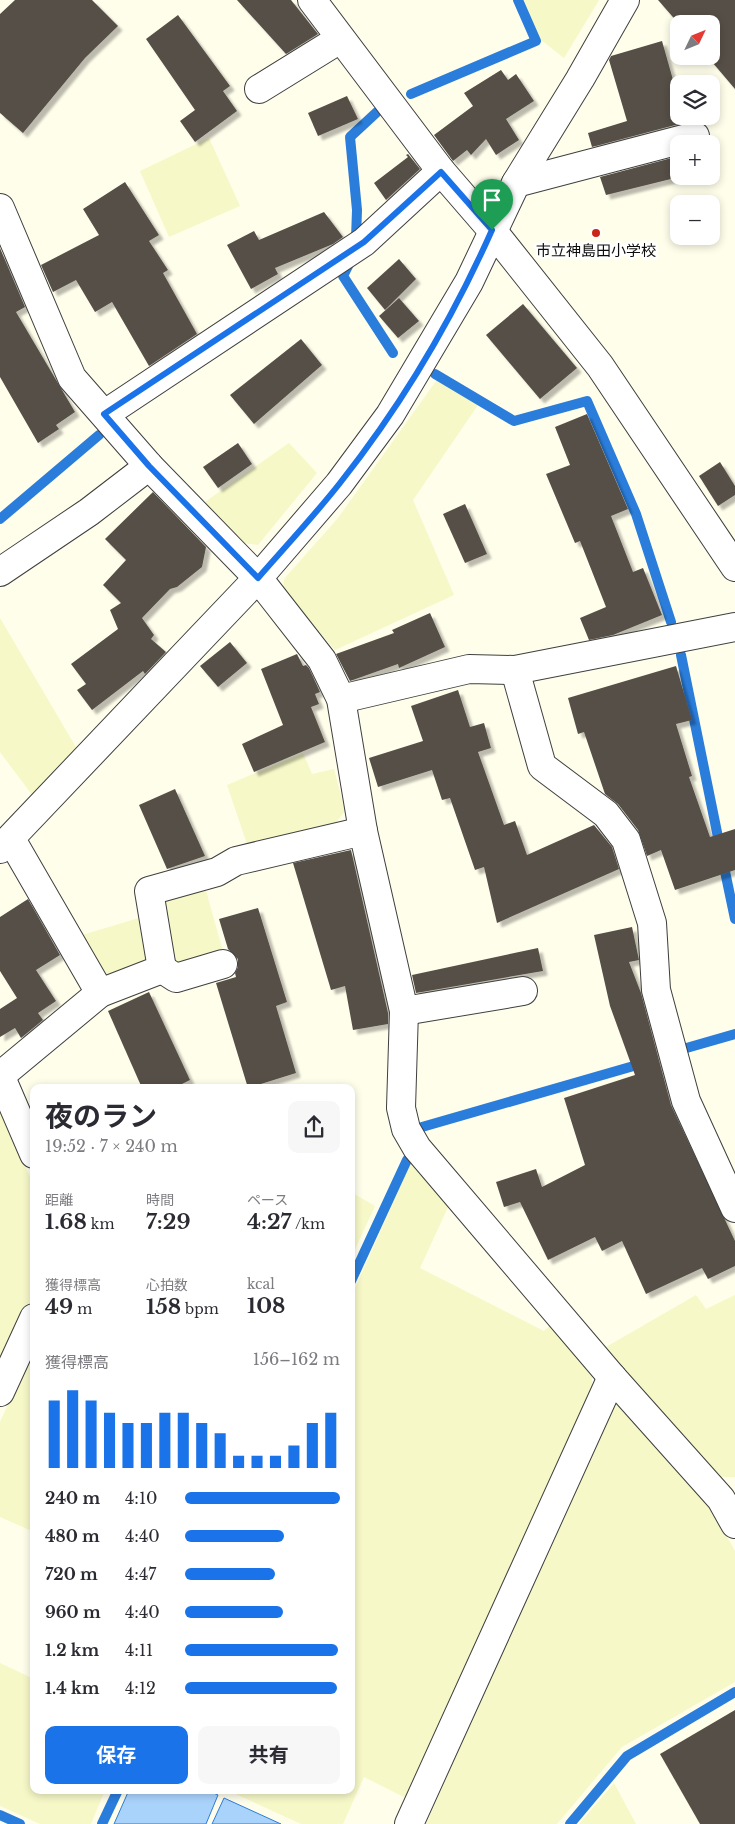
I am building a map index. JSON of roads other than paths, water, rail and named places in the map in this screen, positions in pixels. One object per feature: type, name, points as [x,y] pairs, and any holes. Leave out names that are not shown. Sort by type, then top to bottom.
[{"type":"street","points":[[312,0],[441,172],[492,230],[600,366],[735,567]]},
{"type":"street","points":[[100,993],[5,844],[258,578],[339,484],[390,416],[469,282],[492,230],[516,183],[625,0]]},
{"type":"street","points":[[259,89],[340,39]]},
{"type":"street","points":[[516,183],[670,143]]},
{"type":"street","points":[[104,414],[364,242],[441,172]]},
{"type":"street","points":[[0,208],[72,378],[149,466],[258,578],[322,660],[341,699],[363,831],[404,1011],[401,1108],[406,1129],[416,1148],[612,1377],[728,1495],[735,1524]]},
{"type":"street","points":[[0,572],[90,512],[149,466]]},
{"type":"street","points":[[341,699],[469,669],[515,670],[735,627]]},
{"type":"street","points":[[515,670],[542,766],[606,814],[626,840],[652,922],[656,990],[686,1101],[735,1208]]},
{"type":"street","points":[[223,964],[176,978],[162,969],[149,891],[217,872],[236,861],[363,831]]},
{"type":"street","points":[[30,1145],[0,1076],[100,993],[162,969]]},
{"type":"street","points":[[404,1011],[524,992]]},
{"type":"street","points":[[0,1392],[30,1327]]},
{"type":"street","points":[[409,1824],[612,1377]]},
{"type":"water","points":[[127,1794],[218,1795],[206,1824],[114,1824]]},
{"type":"water","points":[[224,1798],[281,1824],[212,1824]]},
{"type":"waterway","points":[[411,94],[536,41],[518,0]]},
{"type":"waterway","points":[[356,239],[357,210],[350,137],[377,112]]},
{"type":"waterway","points":[[351,260],[343,276],[393,353]]},
{"type":"waterway","points":[[435,374],[514,421],[587,401],[636,514],[671,622]]},
{"type":"waterway","points":[[0,519],[99,435]]},
{"type":"waterway","points":[[681,655],[720,847]]},
{"type":"waterway","points":[[723,862],[735,919]]},
{"type":"waterway","points":[[683,1049],[735,1034]]},
{"type":"waterway","points":[[422,1127],[644,1063]]},
{"type":"waterway","points":[[355,1272],[407,1160]]},
{"type":"waterway","points":[[570,1824],[627,1756],[735,1692]]},
{"type":"waterway","points":[[102,1824],[116,1794]]},
{"type":"waterway","points":[[0,1815],[20,1824]]},
{"type":"place","name":"市立神島田小学校","points":[[596,233]]}]
